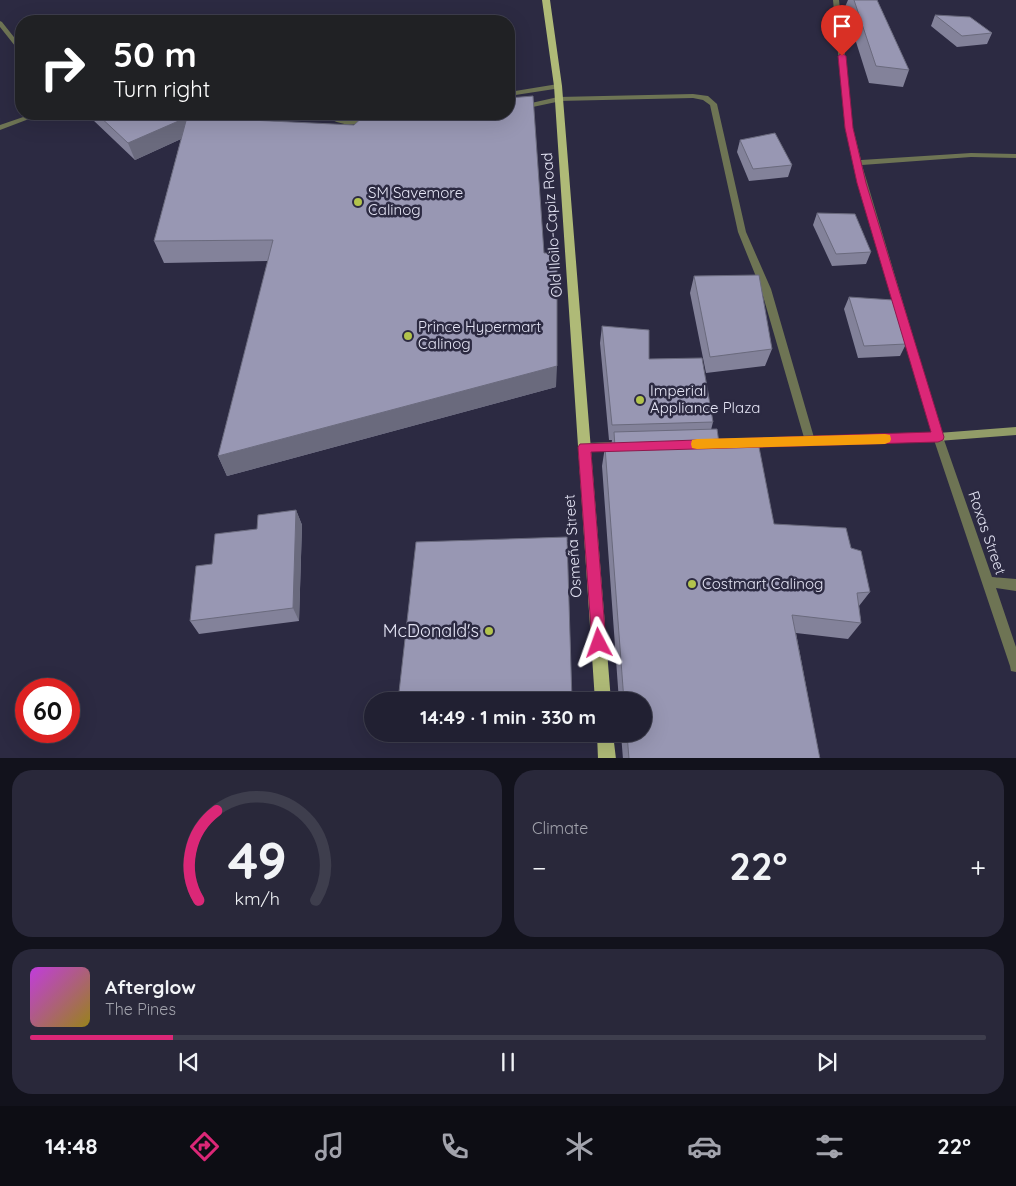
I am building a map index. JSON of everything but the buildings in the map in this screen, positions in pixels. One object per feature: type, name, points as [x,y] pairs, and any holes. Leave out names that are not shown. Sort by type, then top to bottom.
[{"type":"main road","name":"Old Iloilo-Capiz Road","points":[[546,0],[558,86],[584,447]]},
{"type":"main road","name":"Osmeña Street","points":[[584,447],[602,692]]},
{"type":"main road","points":[[606,742],[607,758]]},
{"type":"street","name":"Roxas Street","points":[[836,0],[849,128],[857,163],[938,437],[1016,666]]},
{"type":"street","points":[[0,23],[15,42]]},
{"type":"street","points":[[515,93],[558,86]]},
{"type":"street","points":[[515,109],[558,99],[693,96],[705,98],[713,104],[742,232],[766,289],[810,441]]},
{"type":"street","points":[[0,127],[20,120]]},
{"type":"street","points":[[236,120],[255,126]]},
{"type":"street","points":[[335,120],[348,123],[364,120]]},
{"type":"street","points":[[857,163],[971,155],[1016,156]]},
{"type":"street","points":[[692,444],[938,437],[1016,431]]},
{"type":"street","points":[[584,447],[634,446]]},
{"type":"street","points":[[987,582],[1016,585]]},
{"type":"slow traffic","points":[[697,444],[885,439]]},
{"type":"place","name":"SM Savemore Calinog","points":[[358,202]]},
{"type":"place","name":"Prince Hypermart Calinog","points":[[408,336]]},
{"type":"place","name":"Imperial Appliance Plaza","points":[[640,400]]},
{"type":"place","name":"Costmart Calinog","points":[[692,584]]},
{"type":"place","name":"McDonald's","points":[[489,631]]},
{"type":"route","points":[[599,643],[584,447],[938,437],[862,183],[849,128],[842,56]]}]
